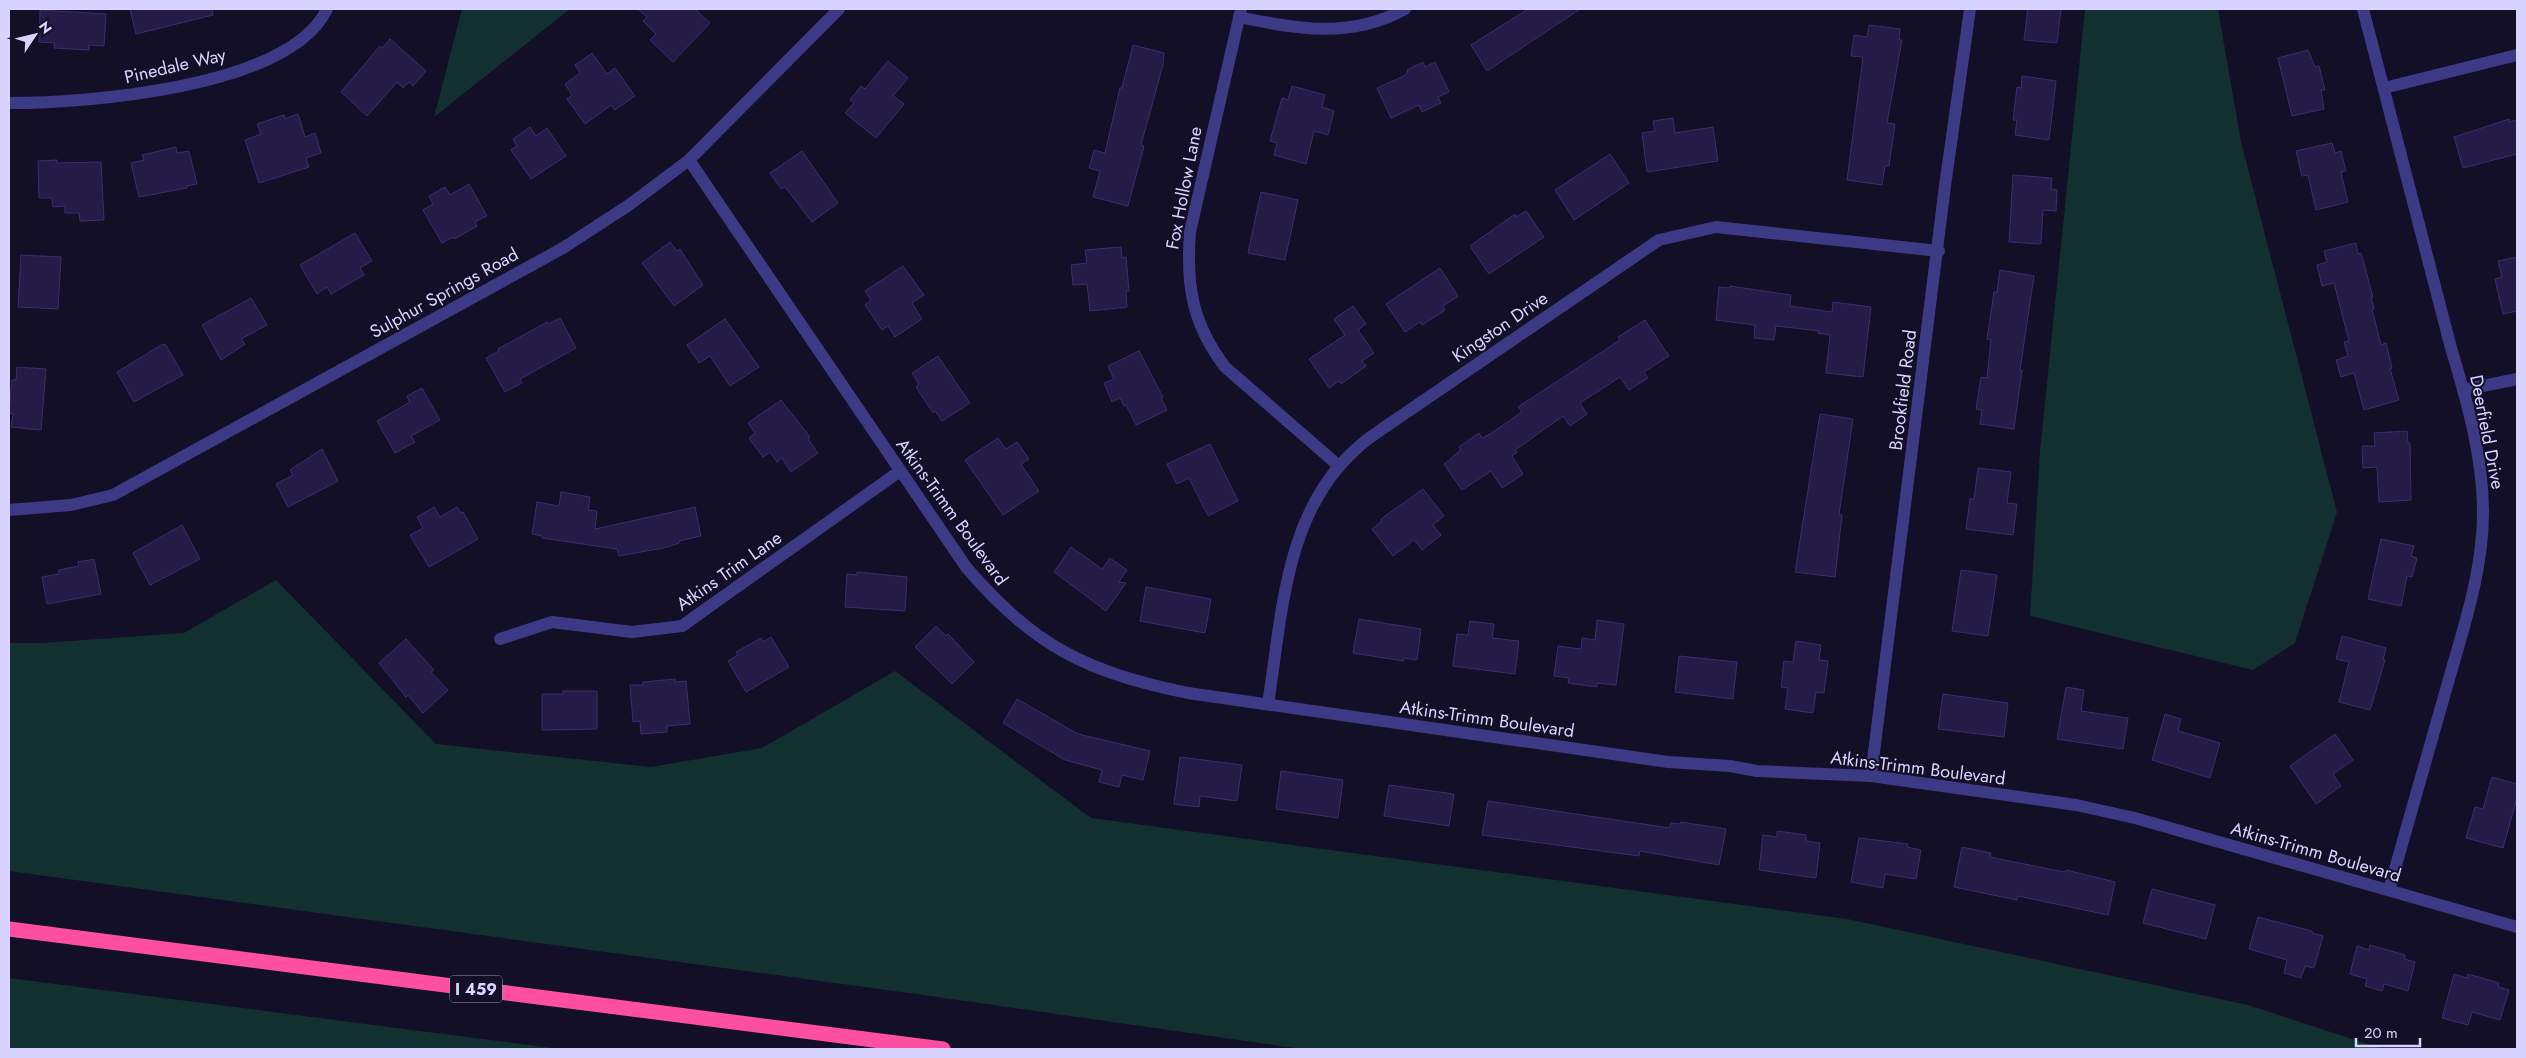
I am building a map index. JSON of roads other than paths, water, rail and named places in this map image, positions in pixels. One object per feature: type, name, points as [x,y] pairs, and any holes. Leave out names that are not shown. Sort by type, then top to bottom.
[{"type":"highway","name":"I 459","points":[[9,929],[943,1049]]},
{"type":"street","name":"Pinedale Way","points":[[9,103],[56,103],[127,96],[182,85],[248,67],[290,49],[322,19],[327,9]]},
{"type":"street","name":"Sulphur Springs Road","points":[[9,510],[71,505],[113,495],[563,248],[630,204],[689,160],[839,9]]},
{"type":"street","points":[[1240,13],[1296,29],[1338,29],[1378,20],[1405,9]]},
{"type":"street","name":"Brookfield Road","points":[[1871,776],[1939,251],[1945,186],[1970,9]]},
{"type":"street","name":"Deerfield Drive","points":[[2363,9],[2463,390],[2480,476],[2483,512],[2481,551],[2469,608],[2389,890]]},
{"type":"street","name":"Fox Hollow Lane","points":[[1240,13],[1190,232],[1187,268],[1190,292],[1197,321],[1211,348],[1225,367],[1339,466]]},
{"type":"street","points":[[2384,88],[2517,55]]},
{"type":"street","name":"Atkins-Trimm Boulevard","points":[[689,160],[966,568],[994,600],[1025,627],[1068,655],[1096,669],[1139,683],[1188,694],[1668,762],[1730,766],[1757,771],[1871,776],[2076,805],[2126,816],[2517,926]]},
{"type":"street","name":"Kingston Drive","points":[[1268,704],[1290,564],[1311,507],[1339,466],[1355,450],[1385,427],[1659,240],[1716,226],[1939,251]]},
{"type":"street","points":[[2463,390],[2517,379]]},
{"type":"street","name":"Atkins Trim Lane","points":[[500,639],[552,622],[632,632],[682,626],[900,471]]}]
